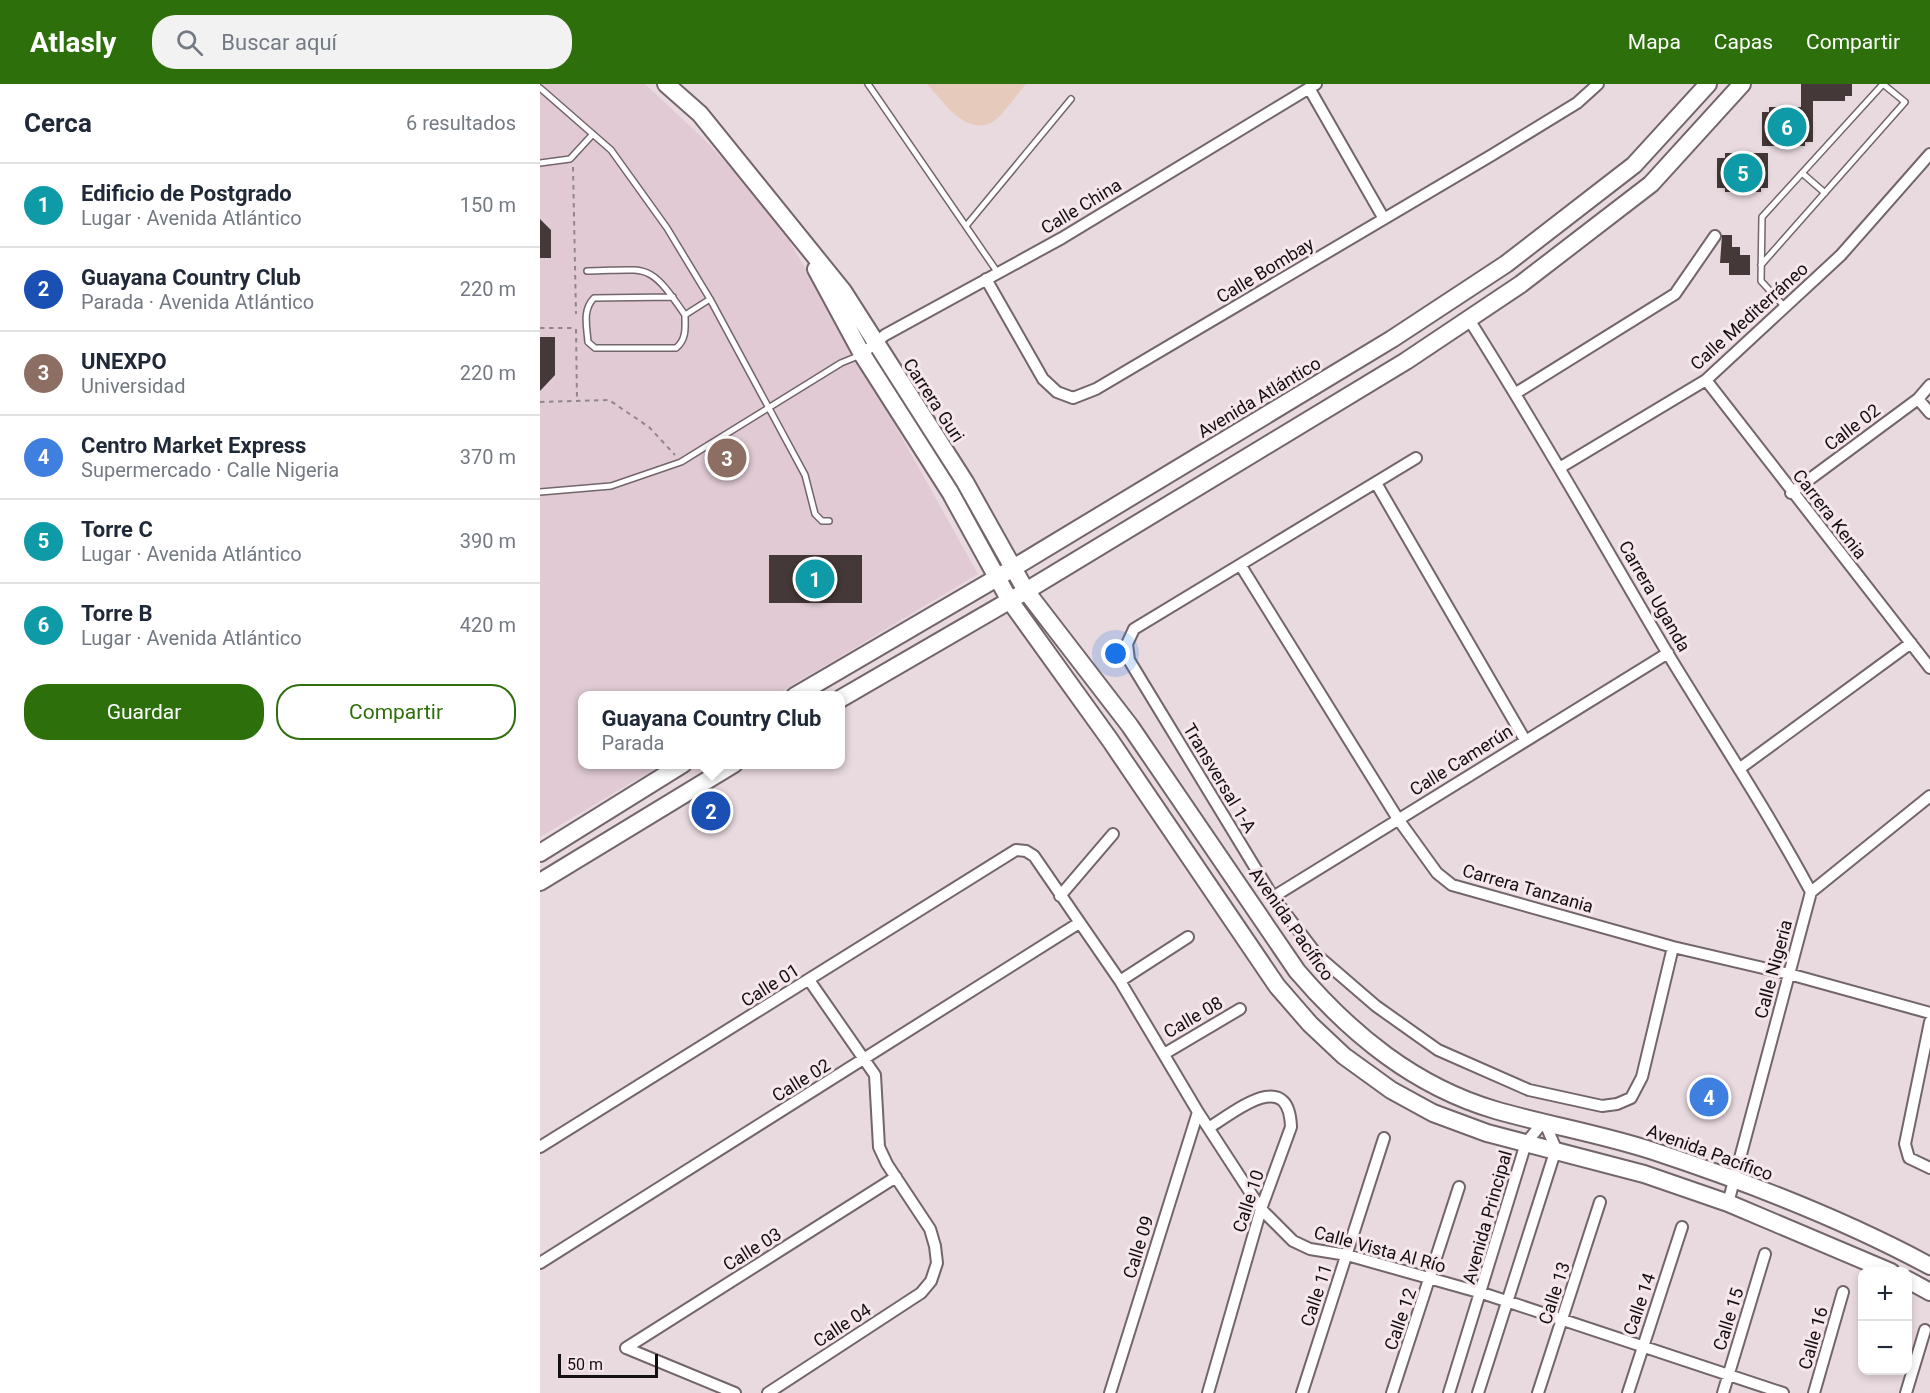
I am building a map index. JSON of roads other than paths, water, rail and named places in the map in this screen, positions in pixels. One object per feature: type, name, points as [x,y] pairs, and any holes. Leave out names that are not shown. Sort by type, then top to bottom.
[{"type":"street","name":"Carrera Guri","points":[[666,84],[700,114],[843,291],[869,349],[950,492],[995,579],[1010,601]]},
{"type":"street","name":"Calle Bombay","points":[[986,279],[1043,379],[1057,392],[1073,398],[1096,389],[1577,104],[1598,84]]},
{"type":"street","name":"Avenida Atlántico","points":[[804,691],[995,579],[1392,339],[1506,264],[1634,165],[1708,84]]},
{"type":"street","points":[[845,696],[1010,601],[1406,361],[1521,284],[1651,184],[1742,84]]},
{"type":"street","points":[[1312,86],[1384,219]]},
{"type":"street","name":"Calle China","points":[[869,349],[885,335],[1062,238],[1312,86]]},
{"type":"street","name":"Calle Mediterráneo","points":[[1561,467],[1706,380],[1841,255],[1930,154]]},
{"type":"street","points":[[1516,393],[1675,294],[1715,236]]},
{"type":"street","name":"Carrera Uganda","points":[[1468,318],[1561,467],[1810,892]]},
{"type":"street","name":"Carrera Guri","points":[[869,349],[965,482],[1026,591]]},
{"type":"street","name":"Carrera Kenia","points":[[1706,380],[1791,493],[1930,668]]},
{"type":"street","name":"Calle 02","points":[[1791,493],[1918,399],[1930,385]]},
{"type":"street","points":[[1918,399],[1930,413]]},
{"type":"street","points":[[1241,566],[1416,458]]},
{"type":"street","points":[[1376,483],[1525,740]]},
{"type":"street","name":"Transversal 1-A","points":[[1241,566],[1134,629],[1127,644],[1129,660],[1273,897],[1318,956],[1376,1006],[1438,1050],[1529,1090],[1602,1106],[1617,1104],[1631,1098],[1642,1077],[1673,947]]},
{"type":"street","name":"Carrera Tanzania","points":[[1241,566],[1398,819],[1437,873],[1452,885],[1673,947],[1788,974],[1930,1013]]},
{"type":"street","name":"Avenida Pacífico","points":[[1026,591],[1130,726],[1297,971],[1328,1007],[1352,1029],[1405,1069],[1443,1090],[1494,1109],[1652,1150],[1734,1180],[1890,1245],[1930,1266]]},
{"type":"street","points":[[1010,601],[1148,796],[1277,986],[1310,1024],[1336,1048],[1391,1090],[1433,1113],[1487,1133],[1556,1149],[1644,1174],[1728,1203],[1879,1267]]},
{"type":"street","points":[[1739,769],[1911,643]]},
{"type":"street","name":"Calle Camerún","points":[[1273,897],[1668,653]]},
{"type":"street","points":[[540,853],[676,769]]},
{"type":"street","points":[[540,882],[727,769]]},
{"type":"street","points":[[1148,796],[1165,776]]},
{"type":"street","points":[[1810,892],[1930,796]]},
{"type":"street","points":[[1059,896],[1113,834]]},
{"type":"street","name":"Calle Vista Al Río","points":[[1016,850],[1026,851],[1034,856],[1059,896],[1120,981],[1198,1112],[1210,1127],[1261,1209],[1293,1241],[1310,1249],[1347,1255],[1482,1293],[1783,1393]]},
{"type":"street","name":"Calle 01","points":[[540,1147],[1016,850]]},
{"type":"street","name":"Calle Nigeria","points":[[1728,1203],[1810,892]]},
{"type":"street","name":"Calle 02","points":[[540,1263],[1079,923]]},
{"type":"street","points":[[1120,981],[1188,937]]},
{"type":"street","points":[[809,980],[875,1074],[879,1147],[896,1177]]},
{"type":"street","name":"Calle 08","points":[[1164,1054],[1240,1009]]},
{"type":"street","points":[[1930,1022],[1905,1144],[1909,1158],[1930,1168]]},
{"type":"street","name":"Calle 10","points":[[1208,1393],[1261,1209],[1291,1127],[1290,1115],[1284,1101],[1272,1095],[1260,1096],[1210,1127]]},
{"type":"street","name":"Calle 09","points":[[1110,1393],[1198,1112]]},
{"type":"street","points":[[1478,1393],[1556,1149],[1544,1121]]},
{"type":"street","name":"Avenida Principal","points":[[1449,1393],[1482,1293],[1526,1143],[1544,1121]]},
{"type":"street","name":"Calle 11","points":[[1302,1393],[1384,1138]]},
{"type":"street","name":"Calle 04","points":[[768,1393],[921,1293],[931,1281],[937,1263],[930,1229],[896,1177]]},
{"type":"street","name":"Calle 03","points":[[735,1393],[626,1348],[896,1177]]},
{"type":"street","name":"Calle 12","points":[[1392,1393],[1431,1280],[1459,1186]]},
{"type":"street","name":"Calle 13","points":[[1538,1393],[1600,1202]]},
{"type":"street","name":"Calle 14","points":[[1628,1393],[1682,1227]]},
{"type":"street","name":"Calle 15","points":[[1723,1393],[1764,1254]]},
{"type":"street","points":[[1912,1282],[1930,1292]]},
{"type":"street","name":"Calle 16","points":[[1814,1393],[1843,1293]]},
{"type":"street","points":[[1906,1393],[1925,1330]]},
{"type":"lane","points":[[868,84],[998,273]]},
{"type":"lane","points":[[1761,266],[1905,102],[1883,84],[1762,217],[1761,266],[1761,281],[1785,307]]},
{"type":"lane","points":[[540,88],[611,150],[667,228],[710,299],[805,475],[815,514],[822,521],[829,521]]},
{"type":"lane","points":[[966,226],[1071,99]]},
{"type":"lane","points":[[540,162],[561,162],[570,159],[593,134]]},
{"type":"lane","points":[[1802,173],[1824,193]]},
{"type":"lane","points":[[587,271],[647,270],[659,278],[673,297],[685,315],[683,343],[676,348],[596,348],[588,342],[586,315],[588,303],[594,298],[673,297]]},
{"type":"lane","points":[[685,315],[710,299]]},
{"type":"lane","points":[[540,492],[610,486],[681,462],[841,363],[869,349]]},
{"type":"place","name":"Torre B","points":[[1787,127]]},
{"type":"place","name":"Torre C","points":[[1743,173]]},
{"type":"place","name":"UNEXPO","points":[[727,458]]},
{"type":"place","name":"Edificio de Postgrado","points":[[815,579]]},
{"type":"place","name":"Guayana Country Club","points":[[711,811]]},
{"type":"place","name":"Centro Market Express","points":[[1709,1097]]}]
